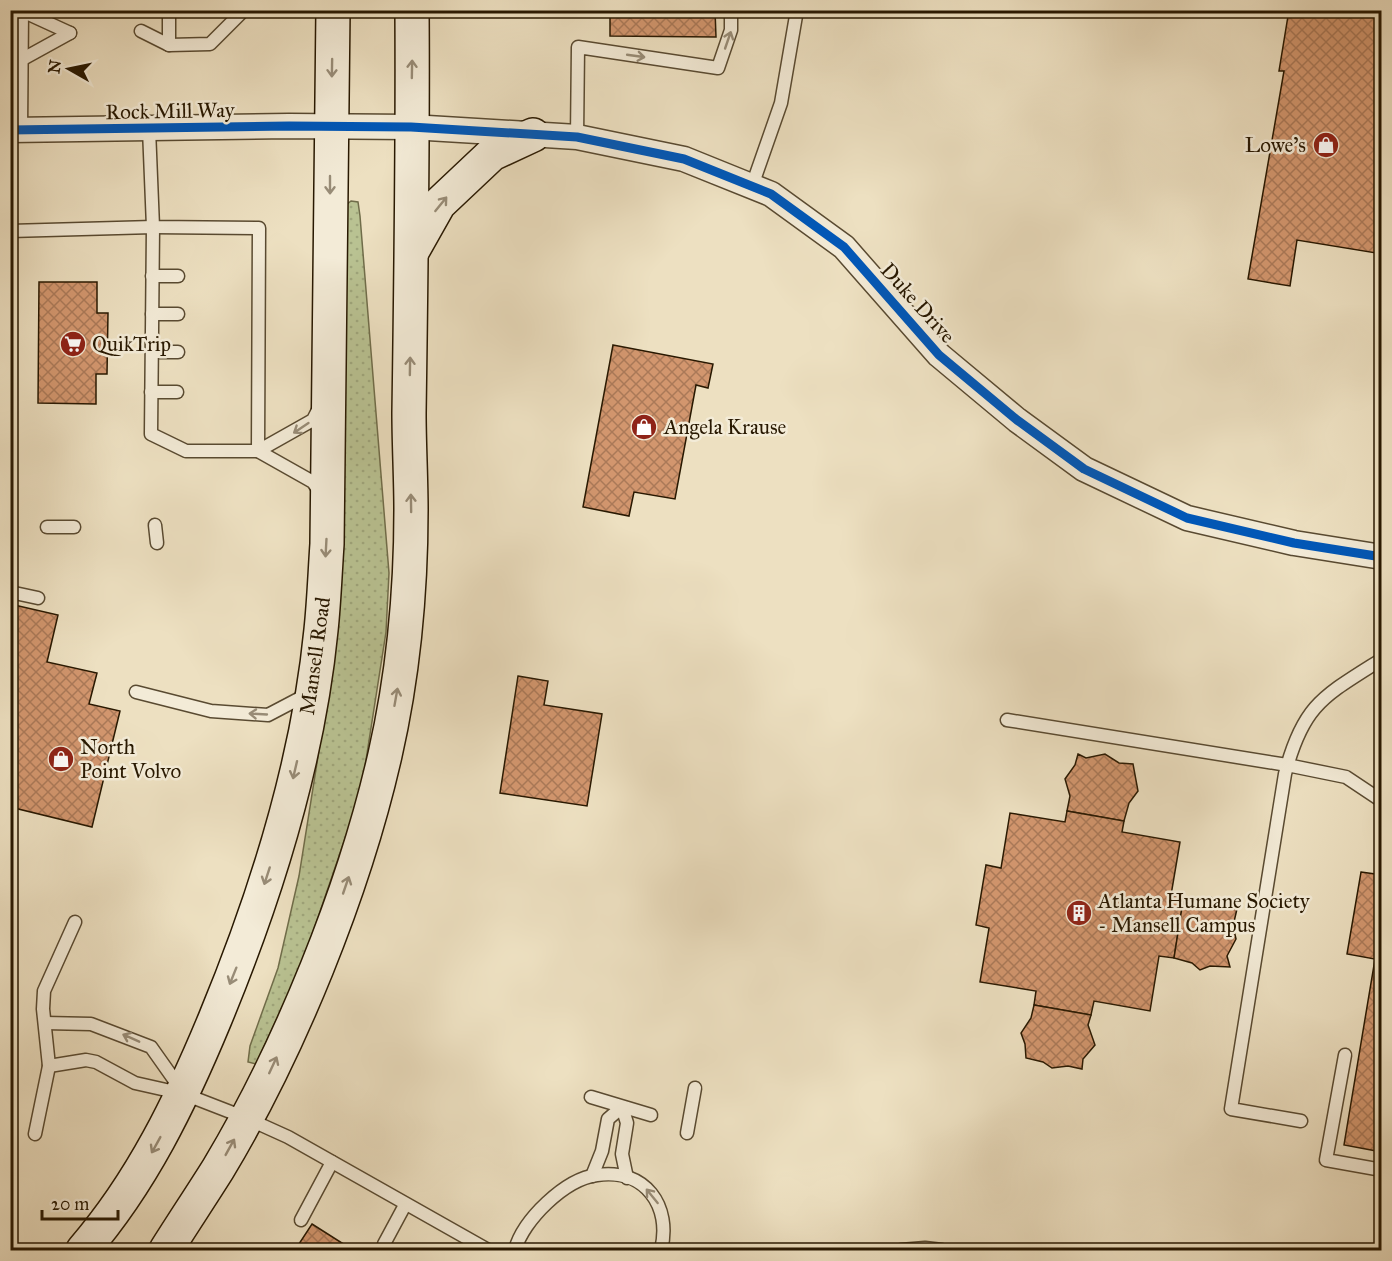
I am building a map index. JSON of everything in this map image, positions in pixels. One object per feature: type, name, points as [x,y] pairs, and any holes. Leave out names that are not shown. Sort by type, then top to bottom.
[{"type":"main road","name":"Mansell Road","points":[[83,1251],[102,1228],[146,1162],[184,1094],[238,964],[282,831],[311,693],[321,631],[327,503],[333,10]]},
{"type":"main road","points":[[166,1251],[219,1167],[246,1118],[295,1016],[333,924],[362,838],[386,754],[399,676],[411,512],[409,424],[412,10]]},
{"type":"main road","points":[[411,254],[439,204],[492,154],[534,135]]},
{"type":"street","name":"Rock Mill Way","points":[[16,130],[411,127]]},
{"type":"street","name":"Duke Drive","points":[[411,127],[577,138],[684,159],[771,194],[844,247],[939,355],[1017,420],[1084,469],[1187,518],[1294,543],[1382,557]]},
{"type":"lane","points":[[169,10],[169,45]]},
{"type":"lane","points":[[141,31],[169,45],[210,44],[244,10]]},
{"type":"lane","points":[[577,138],[578,47],[718,68],[731,30],[731,10]]},
{"type":"lane","points":[[752,186],[781,103],[797,10]]},
{"type":"lane","points":[[16,130],[22,11],[70,33],[21,60]]},
{"type":"lane","points":[[149,129],[153,227],[151,434],[186,451],[258,451],[313,420],[329,390]]},
{"type":"lane","points":[[10,231],[153,227],[259,228],[258,451]]},
{"type":"lane","points":[[152,276],[178,276]]},
{"type":"lane","points":[[246,276],[259,276]]},
{"type":"lane","points":[[152,314],[178,314]]},
{"type":"lane","points":[[245,315],[259,315]]},
{"type":"lane","points":[[152,352],[178,352]]},
{"type":"lane","points":[[245,352],[259,352]]},
{"type":"lane","points":[[151,392],[177,392]]},
{"type":"lane","points":[[245,392],[259,392]]},
{"type":"lane","points":[[258,451],[313,482],[327,503]]},
{"type":"lane","points":[[154,525],[157,543]]},
{"type":"lane","points":[[47,527],[74,527]]},
{"type":"lane","points":[[10,592],[38,598]]},
{"type":"lane","points":[[1301,1121],[1231,1109],[1287,765],[1293,740],[1313,708],[1336,688],[1382,659]]},
{"type":"lane","points":[[136,692],[211,711],[268,715],[311,693]]},
{"type":"lane","points":[[1006,720],[1287,765],[1346,777],[1382,801]]},
{"type":"lane","points":[[35,1134],[50,1066],[43,1000],[47,982],[75,922]]},
{"type":"lane","points":[[45,1023],[91,1024],[151,1047],[184,1094]]},
{"type":"lane","points":[[1345,1055],[1326,1160],[1382,1170]]},
{"type":"lane","points":[[50,1066],[86,1060],[96,1062],[135,1083],[184,1094],[246,1118],[288,1137],[488,1251]]},
{"type":"lane","points":[[687,1133],[695,1088]]},
{"type":"lane","points":[[591,1097],[651,1115]]},
{"type":"lane","points":[[592,1176],[602,1151],[608,1119],[622,1107]]},
{"type":"lane","points":[[622,1107],[627,1123],[622,1154],[627,1178]]},
{"type":"lane","points":[[301,1220],[332,1162]]},
{"type":"lane","points":[[515,1251],[518,1239],[538,1212],[570,1186],[592,1176],[610,1174],[627,1178],[650,1191],[660,1205],[664,1220],[661,1251]]},
{"type":"lane","points":[[384,1244],[405,1205]]},
{"type":"lane","points":[[901,1251],[925,1248],[942,1251]]},
{"type":"green space","points":[[351,201],[358,202],[360,216],[389,573],[386,632],[361,792],[302,964],[256,1064],[248,1062],[250,1046],[278,968],[299,876],[320,744],[346,205]]},
{"type":"building","points":[[189,10],[224,10],[224,17],[189,17]]},
{"type":"building","points":[[610,10],[715,10],[716,37],[610,36]]},
{"type":"building","name":"Lowe's","points":[[1289,10],[1382,10],[1382,219],[1376,253],[1297,240],[1290,286],[1248,279],[1284,71],[1279,71]]},
{"type":"building","name":"QuikTrip","points":[[39,282],[97,282],[97,313],[108,313],[107,374],[96,374],[96,404],[38,403]]},
{"type":"building","points":[[613,345],[713,364],[708,388],[696,385],[675,499],[634,492],[629,516],[583,507]]},
{"type":"building","points":[[10,604],[58,615],[47,662],[97,673],[89,704],[120,711],[92,827],[14,808],[10,821]]},
{"type":"building","points":[[518,676],[548,681],[544,705],[602,714],[587,806],[500,793]]},
{"type":"building","points":[[1078,754],[1086,758],[1105,754],[1119,763],[1133,764],[1138,791],[1129,803],[1124,821],[1067,811],[1070,796],[1065,779],[1075,765]]},
{"type":"building","name":"Atlanta Humane Society - Mansell Campus","points":[[1067,811],[1124,821],[1122,832],[1180,842],[1171,895],[1184,897],[1174,958],[1159,956],[1150,1011],[1094,1001],[1091,1015],[1034,1005],[1036,991],[980,982],[989,928],[976,925],[986,865],[1001,868],[1010,813],[1065,822]]},
{"type":"building","points":[[1361,872],[1382,875],[1382,1152],[1344,1145],[1375,959],[1347,954]]},
{"type":"building","points":[[1211,897],[1224,908],[1237,909],[1233,926],[1236,939],[1227,956],[1230,967],[1210,966],[1200,970],[1192,963],[1174,958],[1183,901]]},
{"type":"building","points":[[1034,1005],[1091,1015],[1088,1025],[1095,1045],[1083,1059],[1082,1069],[1068,1066],[1052,1068],[1043,1062],[1026,1058],[1021,1033],[1031,1018]]},
{"type":"building","points":[[312,1224],[353,1250],[295,1250]]},
{"type":"cycle path","points":[[10,130],[289,126],[411,127],[577,137],[684,159],[771,194],[844,247],[939,355],[1017,420],[1084,469],[1187,518],[1294,543],[1382,557]]},
{"type":"place","name":"Lowe's","points":[[1326,145]]},
{"type":"place","name":"QuikTrip","points":[[73,344]]},
{"type":"place","name":"Angela Krause","points":[[644,427]]},
{"type":"place","name":"North Point Volvo","points":[[61,759]]},
{"type":"place","name":"Atlanta Humane Society - Mansell Campus","points":[[1079,913]]}]
